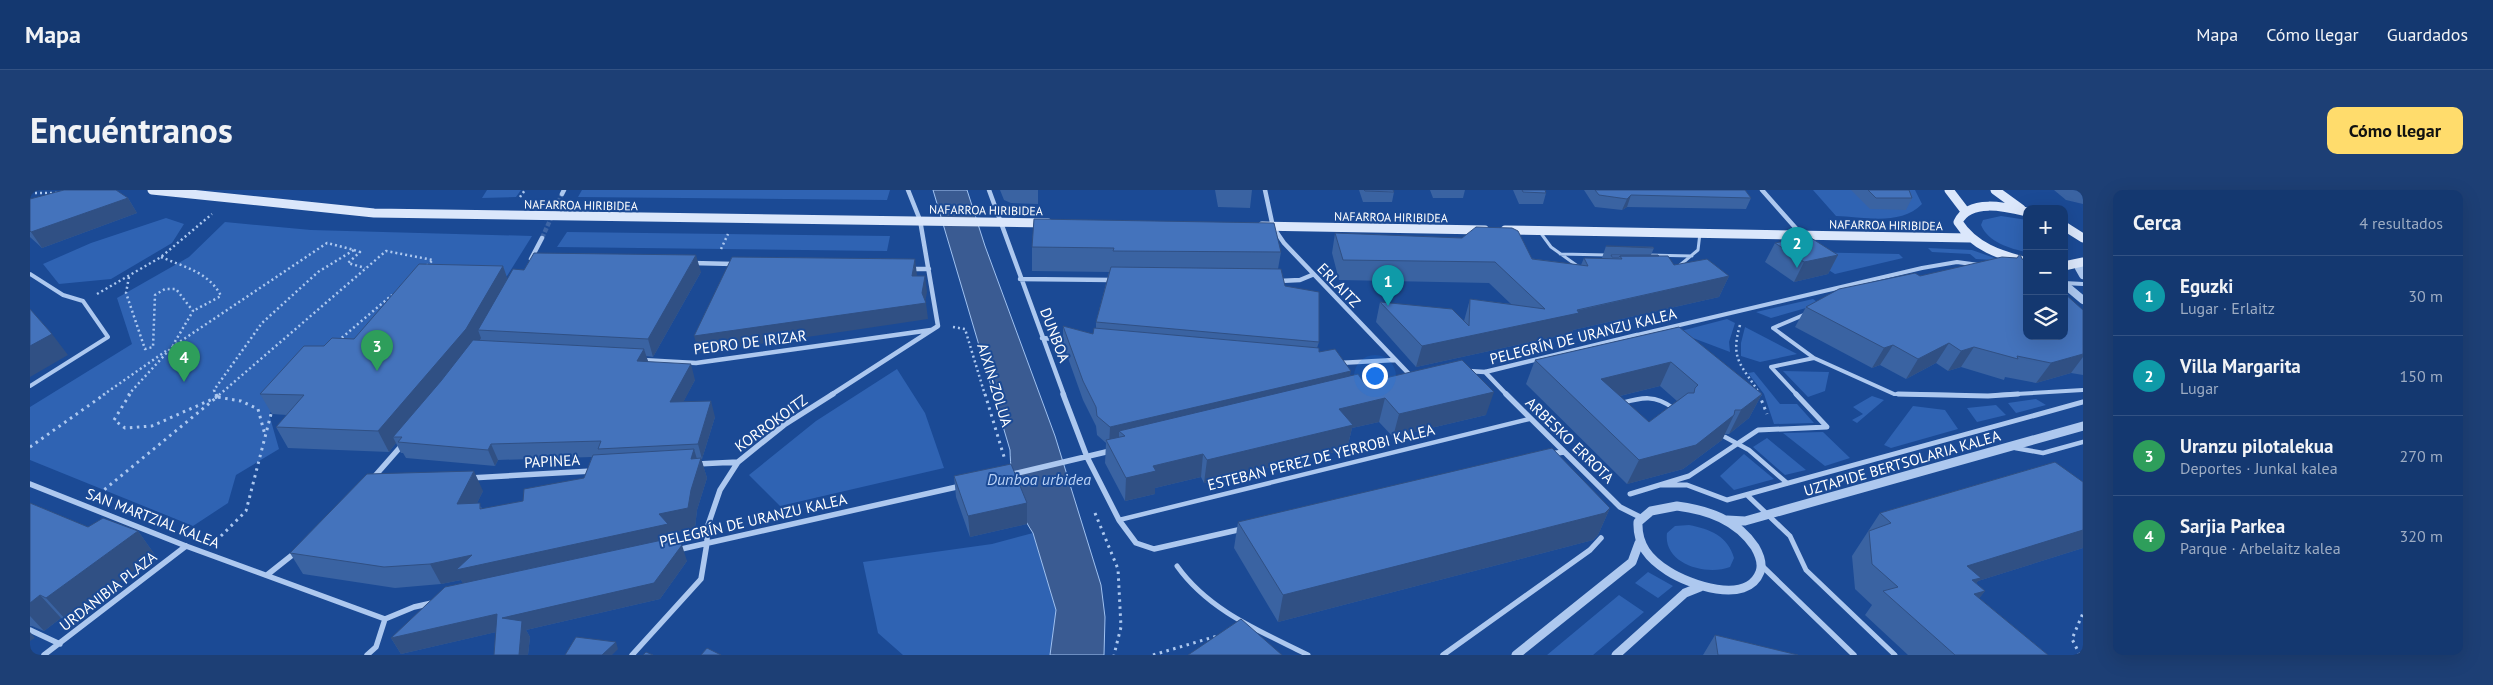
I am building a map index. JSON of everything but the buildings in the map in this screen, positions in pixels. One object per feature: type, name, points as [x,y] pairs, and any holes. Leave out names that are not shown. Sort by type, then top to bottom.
[{"type":"main road","name":"NAFARROA HIRIBIDEA","points":[[152,190],[374,214],[1061,223]]},
{"type":"main road","points":[[1949,190],[1965,211]]},
{"type":"main road","points":[[1995,190],[2023,211]]},
{"type":"main road","points":[[2023,212],[1990,207],[1965,211],[1959,216],[1958,222],[1971,238],[2001,254],[2023,261]]},
{"type":"main road","name":"NAFARROA HIRIBIDEA","points":[[1254,226],[1490,230]]},
{"type":"main road","points":[[2068,229],[2083,238]]},
{"type":"main road","name":"NAFARROA HIRIBIDEA","points":[[1500,230],[1971,238]]},
{"type":"main road","points":[[2068,265],[2082,263]]},
{"type":"street","points":[[908,190],[920,220],[929,269],[936,328]]},
{"type":"street","name":"DUNBOA","points":[[989,190],[998,222],[1087,457]]},
{"type":"street","points":[[1264,190],[1273,227]]},
{"type":"street","points":[[1762,190],[1802,235]]},
{"type":"street","name":"ERLAITZ","points":[[1273,227],[1312,275],[1413,378]]},
{"type":"street","points":[[526,268],[542,238]]},
{"type":"street","points":[[531,260],[538,260]]},
{"type":"street","name":"PELEGRÍN DE URANZU KALEA","points":[[1461,370],[1485,372],[1922,268],[1956,262],[1986,265]]},
{"type":"street","points":[[687,263],[743,264]]},
{"type":"street","points":[[2082,263],[2079,268],[2083,275]]},
{"type":"street","points":[[902,269],[929,269]]},
{"type":"street","points":[[30,274],[63,295],[84,301],[108,337],[30,386]]},
{"type":"street","points":[[1269,281],[1289,281],[1312,275]]},
{"type":"street","points":[[1020,279],[1119,280]]},
{"type":"street","points":[[2068,284],[2083,284]]},
{"type":"street","points":[[2068,287],[2083,300]]},
{"type":"street","points":[[1815,310],[1773,328],[1814,358],[1894,394],[1988,396],[2062,389],[2083,390]]},
{"type":"street","name":"PEDRO DE IRIZAR","points":[[638,360],[696,363],[936,328]]},
{"type":"street","name":"KORROKOITZ","points":[[632,655],[701,579],[707,543],[706,528],[720,490],[738,462],[784,425],[936,328]]},
{"type":"street","points":[[1042,338],[1072,341]]},
{"type":"street","points":[[1630,494],[1689,476],[1758,430],[1827,427],[1771,367],[1814,358]]},
{"type":"street","points":[[1330,364],[1394,360]]},
{"type":"street","name":"ARBESKO ERROTA","points":[[1485,372],[1529,419],[1620,507],[1642,518]]},
{"type":"street","points":[[1403,381],[1421,376]]},
{"type":"street","points":[[1660,485],[1687,485],[1727,500],[2083,402]]},
{"type":"street","name":"UZTAPIDE BERTSOLARIA KALEA","points":[[1727,520],[1746,521],[2083,426]]},
{"type":"street","points":[[377,484],[368,484],[410,435]]},
{"type":"street","points":[[1000,477],[1115,450]]},
{"type":"street","points":[[1542,457],[1564,452]]},
{"type":"street","points":[[1087,457],[1119,520],[1136,543],[1154,549],[1254,526]]},
{"type":"street","points":[[690,465],[738,462]]},
{"type":"street","name":"PAPINEA","points":[[465,478],[602,470]]},
{"type":"street","name":"PELEGRÍN DE URANZU KALEA","points":[[667,552],[972,483]]},
{"type":"street","name":"SAN MARTZIAL KALEA","points":[[30,484],[186,546],[267,575]]},
{"type":"street","points":[[1747,495],[1770,514],[1790,536],[1806,570],[1895,655]]},
{"type":"street","points":[[1677,506],[1703,510],[1727,520],[1753,542],[1760,554],[1762,566],[1758,577],[1749,584],[1736,589],[1718,590],[1700,587],[1662,569],[1648,556],[1637,534],[1642,518],[1650,511],[1662,507],[1677,506]]},
{"type":"street","points":[[1443,655],[1590,550],[1601,538]]},
{"type":"street","points":[[1516,655],[1632,562],[1640,543]]},
{"type":"street","name":"URDANIBIA PLAZA","points":[[44,655],[186,546]]},
{"type":"street","points":[[302,546],[267,575],[385,619],[414,607],[440,601]]},
{"type":"street","points":[[1176,566],[1185,581],[1232,616],[1308,655]]},
{"type":"street","points":[[1762,566],[1854,655]]},
{"type":"street","points":[[1616,655],[1685,593],[1700,587]]},
{"type":"street","points":[[367,655],[376,647],[385,619]]},
{"type":"street","points":[[30,630],[60,644]]},
{"type":"lane","points":[[1539,231],[1559,254],[1584,269]]},
{"type":"lane","points":[[1674,268],[1683,264],[1698,250],[1700,233]]},
{"type":"lane","points":[[1559,254],[1616,255]]},
{"type":"lane","points":[[1645,255],[1692,256]]},
{"type":"lane","points":[[1572,263],[1581,263]]},
{"type":"lane","points":[[1674,264],[1683,264]]},
{"type":"lane","points":[[2072,290],[2083,296]]},
{"type":"lane","points":[[1618,404],[1649,396],[1659,398],[1680,414]]},
{"type":"lane","points":[[1666,414],[1673,409]]},
{"type":"lane","name":"ESTEBAN PEREZ DE YERROBI KALEA","points":[[1119,520],[1529,419]]},
{"type":"lane","points":[[1725,438],[1749,450],[1788,484]]},
{"type":"lane","points":[[2007,447],[2043,453],[2083,442]]},
{"type":"path","points":[[30,193],[67,194]]},
{"type":"path","points":[[84,301],[161,257],[194,231],[227,199]]},
{"type":"path","points":[[715,264],[734,218]]},
{"type":"path","points":[[30,447],[172,347],[327,243],[360,252],[348,263],[366,268]]},
{"type":"path","points":[[217,397],[214,390],[262,323],[318,272],[354,250]]},
{"type":"path","points":[[84,505],[217,397],[386,251],[433,260],[421,270],[428,270]]},
{"type":"path","points":[[161,257],[207,277],[218,288],[221,296],[194,312],[172,347],[126,398],[114,420],[125,428],[152,426],[217,397],[241,401],[258,409],[265,436]]},
{"type":"path","points":[[129,277],[126,293],[145,349],[153,346],[155,295],[165,289],[176,290],[194,312]]},
{"type":"path","points":[[331,347],[399,290]]},
{"type":"path","name":"AIXIN-ZOLUA","points":[[936,328],[964,329],[1010,475]]},
{"type":"path","points":[[205,552],[246,510],[273,403]]},
{"type":"path","points":[[1092,505],[1118,569],[1120,628],[1114,655]]},
{"type":"path","points":[[2080,655],[2072,639],[2083,613]]},
{"type":"path","points":[[1153,655],[1222,635]]},
{"type":"shaded area","points":[[487,190],[521,190],[516,197],[482,198]]},
{"type":"shaded area","points":[[582,190],[890,190],[887,200],[578,197]]},
{"type":"shaded area","points":[[1813,190],[1915,190],[1922,204],[1913,211],[1893,218],[1836,216]]},
{"type":"shaded area","points":[[2001,216],[2023,219],[2023,251],[2000,244],[1994,240],[1984,231],[1981,225],[1983,220]]},
{"type":"shaded area","points":[[166,218],[184,224],[172,243],[111,279],[59,284],[43,264],[91,243]]},
{"type":"shaded area","points":[[225,222],[311,230],[532,236],[507,276],[434,275],[363,357],[314,365],[269,414],[279,449],[236,475],[228,503],[193,526],[30,460],[30,407],[132,344],[117,298],[189,257]]},
{"type":"shaded area","points":[[567,232],[890,236],[887,251],[557,247]]},
{"type":"shaded area","points":[[1928,248],[1972,250],[2017,266],[1993,260],[1976,259],[1970,254],[1932,252]]},
{"type":"shaded area","points":[[1800,252],[1899,254],[1903,258],[1835,274]]},
{"type":"shaded area","points":[[1813,299],[1820,304],[1771,318],[1756,312]]},
{"type":"shaded area","points":[[1727,319],[1735,323],[1729,342],[1730,352],[1677,332]]},
{"type":"shaded area","points":[[1745,327],[1797,354],[1760,362],[1741,356],[1741,343]]},
{"type":"shaded area","points":[[897,369],[925,413],[944,468],[780,506],[749,475],[816,421]]},
{"type":"shaded area","points":[[1783,371],[1829,372],[1825,391],[1808,397]]},
{"type":"shaded area","points":[[1754,372],[1780,404],[1797,404],[1814,423],[1774,424],[1764,394],[1748,373]]},
{"type":"shaded area","points":[[1872,396],[1884,400],[1857,423],[1852,420],[1863,414],[1853,407]]},
{"type":"shaded area","points":[[2036,399],[2046,405],[2016,413],[2008,403]]},
{"type":"shaded area","points":[[1996,405],[2006,415],[1977,422],[1967,408]]},
{"type":"shaded area","points":[[1913,406],[1945,410],[1958,429],[1891,448],[1884,445]]},
{"type":"shaded area","points":[[1823,432],[1850,458],[1825,466],[1783,433]]},
{"type":"shaded area","points":[[1767,438],[1806,470],[1785,475],[1753,447]]},
{"type":"shaded area","points":[[1744,454],[1774,479],[1734,490],[1720,476]]},
{"type":"shaded area","points":[[1689,525],[1711,531],[1723,539],[1734,558],[1730,567],[1709,570],[1698,568],[1679,560],[1672,553],[1668,544],[1667,533],[1675,526]]},
{"type":"shaded area","points":[[1033,533],[1056,610],[1050,655],[903,655],[878,633],[863,562],[992,544]]},
{"type":"shaded area","points":[[1648,572],[1673,586],[1658,598],[1635,583]]},
{"type":"shaded area","points":[[1619,595],[1644,612],[1593,655],[1547,655]]},
{"type":"water","name":"Dunboa urbidea","points":[[933,190],[967,190],[985,246],[1055,436],[1101,585],[1105,617],[1104,655],[1050,655],[1056,610],[1033,533],[1022,513],[1015,493],[1011,473],[1010,450]]},
{"type":"tunnel","points":[[542,238],[562,194]]},
{"type":"place","name":"Villa Margarita","points":[[1797,268]]},
{"type":"place","name":"Eguzki","points":[[1388,306]]},
{"type":"place","name":"Uranzu pilotalekua","points":[[377,371]]},
{"type":"place","name":"Sarjia Parkea","points":[[184,382]]}]
